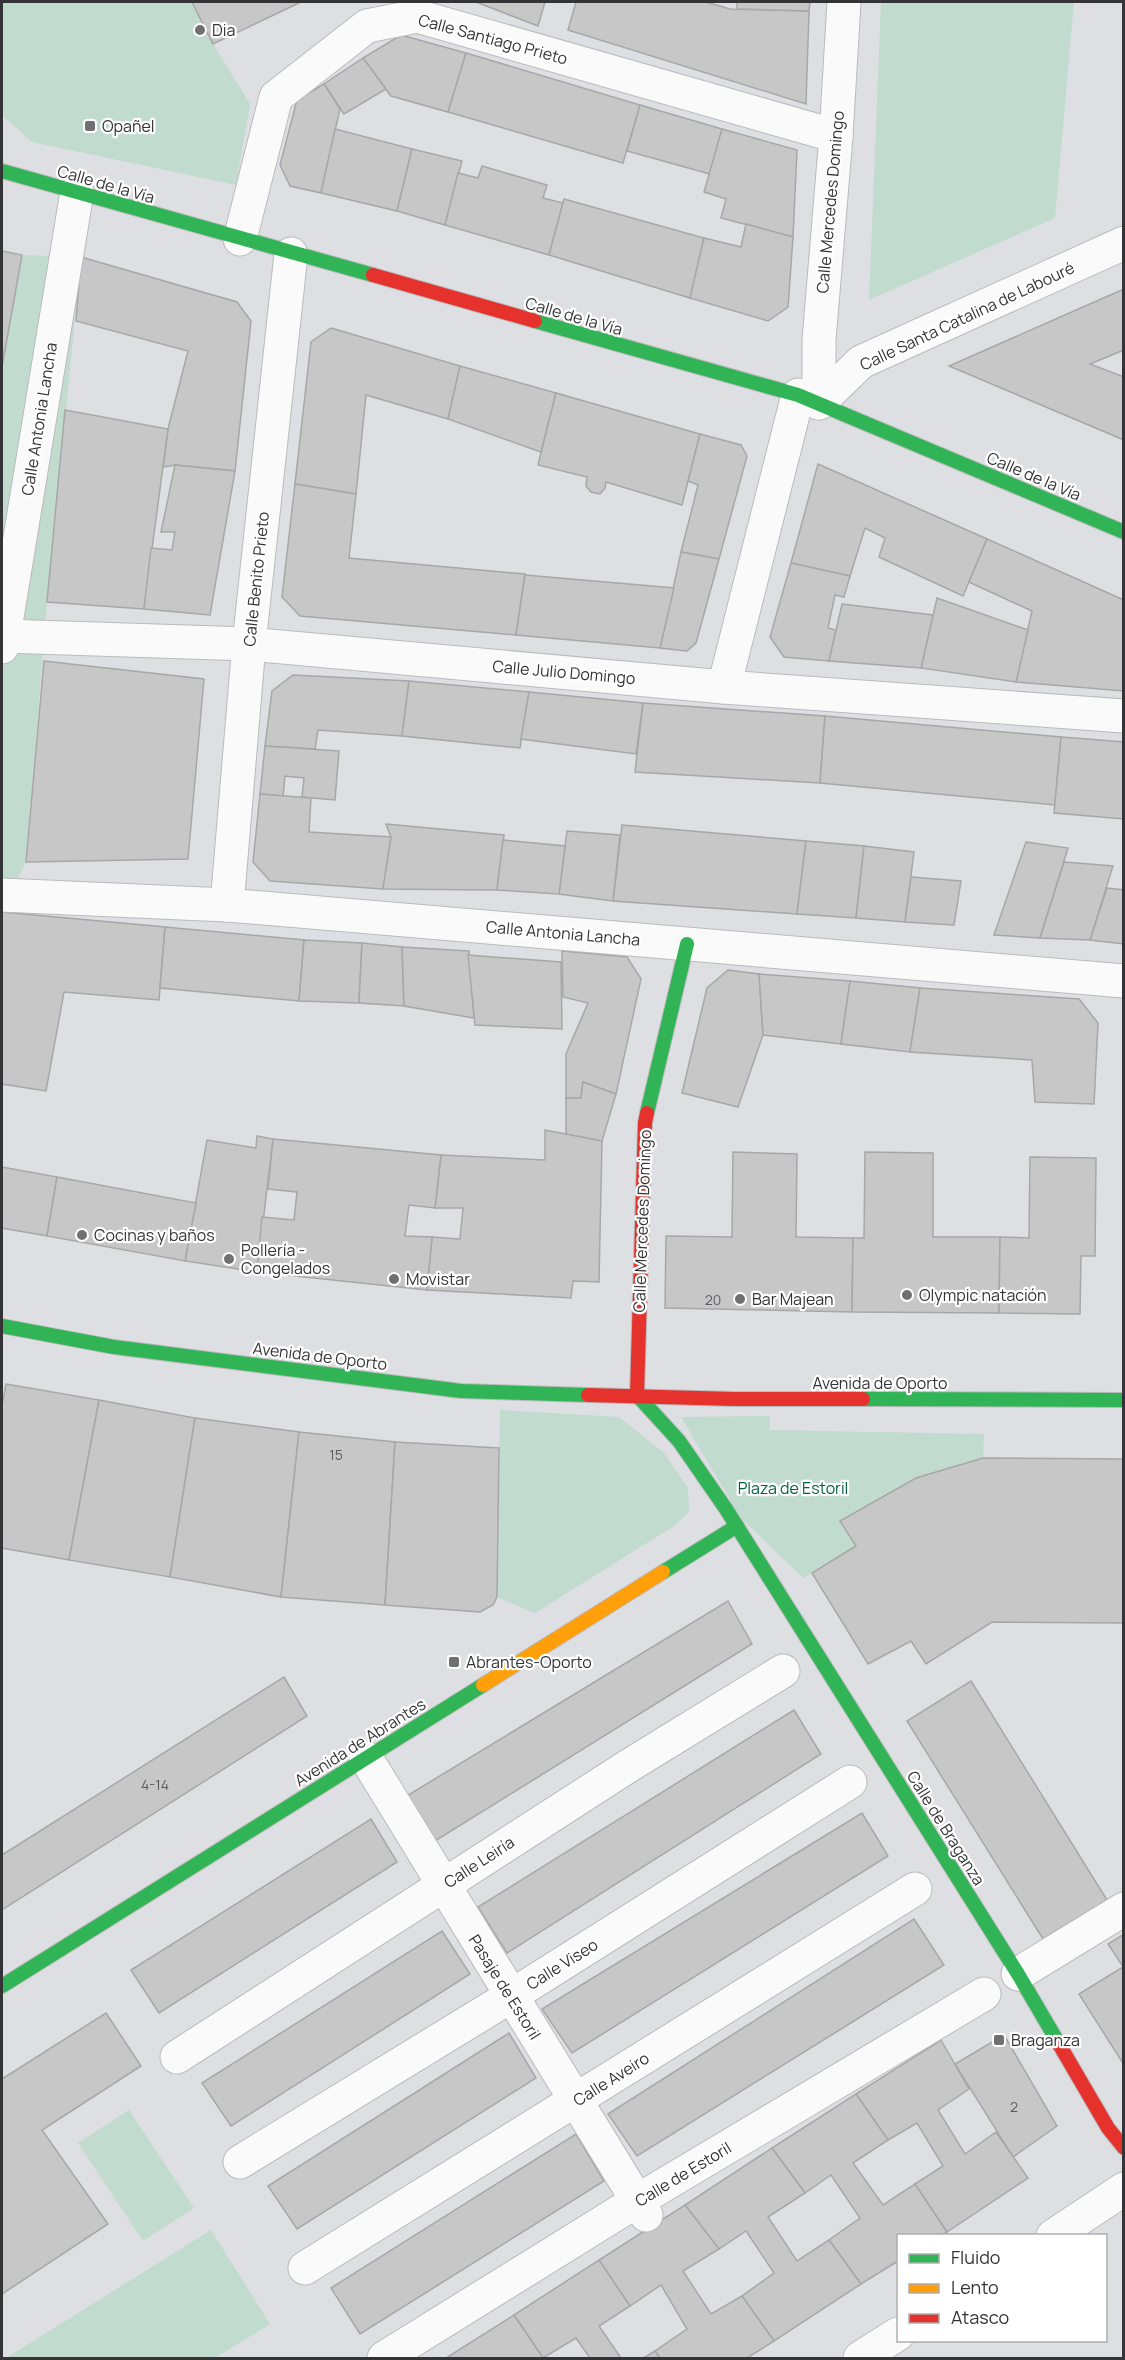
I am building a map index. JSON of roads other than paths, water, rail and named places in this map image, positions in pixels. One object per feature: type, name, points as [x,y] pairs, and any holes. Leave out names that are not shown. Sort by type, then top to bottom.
[{"type":"main road","name":"Calle de la Vía","points":[[2,171],[808,399],[1124,532]]},
{"type":"main road","name":"Calle Mercedes Domingo","points":[[637,1395],[645,1124],[687,944]]},
{"type":"main road","name":"Avenida de Oporto","points":[[2,1326],[114,1347],[461,1391],[734,1399],[1124,1400]]},
{"type":"main road","points":[[637,1395],[659,1415],[737,1526]]},
{"type":"main road","name":"Avenida de Abrantes","points":[[2,1986],[737,1526]]},
{"type":"main road","name":"Calle de Braganza","points":[[737,1526],[1018,1974],[1108,2128],[1124,2148]]},
{"type":"street","name":"Calle Mercedes Domingo","points":[[724,687],[808,399],[819,340],[837,136],[844,2]]},
{"type":"street","name":"Calle Santiago Prieto","points":[[240,239],[276,97],[367,26],[417,16],[837,136]]},
{"type":"street","name":"Calle Antonia Lancha","points":[[2,641],[77,192]]},
{"type":"street","name":"Calle Santa Catalina de Labouré","points":[[808,399],[861,362],[1124,243]]},
{"type":"street","name":"Calle Benito Prieto","points":[[227,905],[249,644],[291,254]]},
{"type":"street","name":"Calle Julio Domingo","points":[[2,641],[249,644],[724,687],[1124,716]]},
{"type":"street","name":"Calle Antonia Lancha","points":[[2,896],[227,905],[1124,981]]},
{"type":"street","name":"Calle Leiría","points":[[177,2057],[630,1765],[783,1671]]},
{"type":"street","name":"Pasaje de Estoril","points":[[366,1758],[442,1886],[642,2208]]},
{"type":"street","name":"Calle Viseo","points":[[240,2162],[511,1996],[850,1782]]},
{"type":"street","name":"Calle Aveiro","points":[[305,2268],[915,1889]]},
{"type":"street","points":[[1018,1974],[1124,1908]]},
{"type":"street","name":"Calle de Estoril","points":[[384,2358],[642,2208],[984,1994]]},
{"type":"street","points":[[1055,2234],[1124,2189]]},
{"type":"street","points":[[860,2358],[897,2335]]},
{"type":"place","name":"Dia","points":[[200,30]]},
{"type":"place","name":"Opañel","points":[[90,126]]},
{"type":"place","name":"Cocinas y baños","points":[[82,1235]]},
{"type":"place","name":"Pollería - Congelados","points":[[229,1259]]},
{"type":"place","name":"Movistar","points":[[394,1279]]},
{"type":"place","name":"Olympic natación","points":[[907,1295]]},
{"type":"place","name":"Bar Majean","points":[[740,1299]]},
{"type":"place","name":"Abrantes-Oporto","points":[[454,1662]]},
{"type":"place","name":"Braganza","points":[[999,2040]]},
{"type":"park label","name":"Plaza de Estoril","points":[[793,1488]]}]
